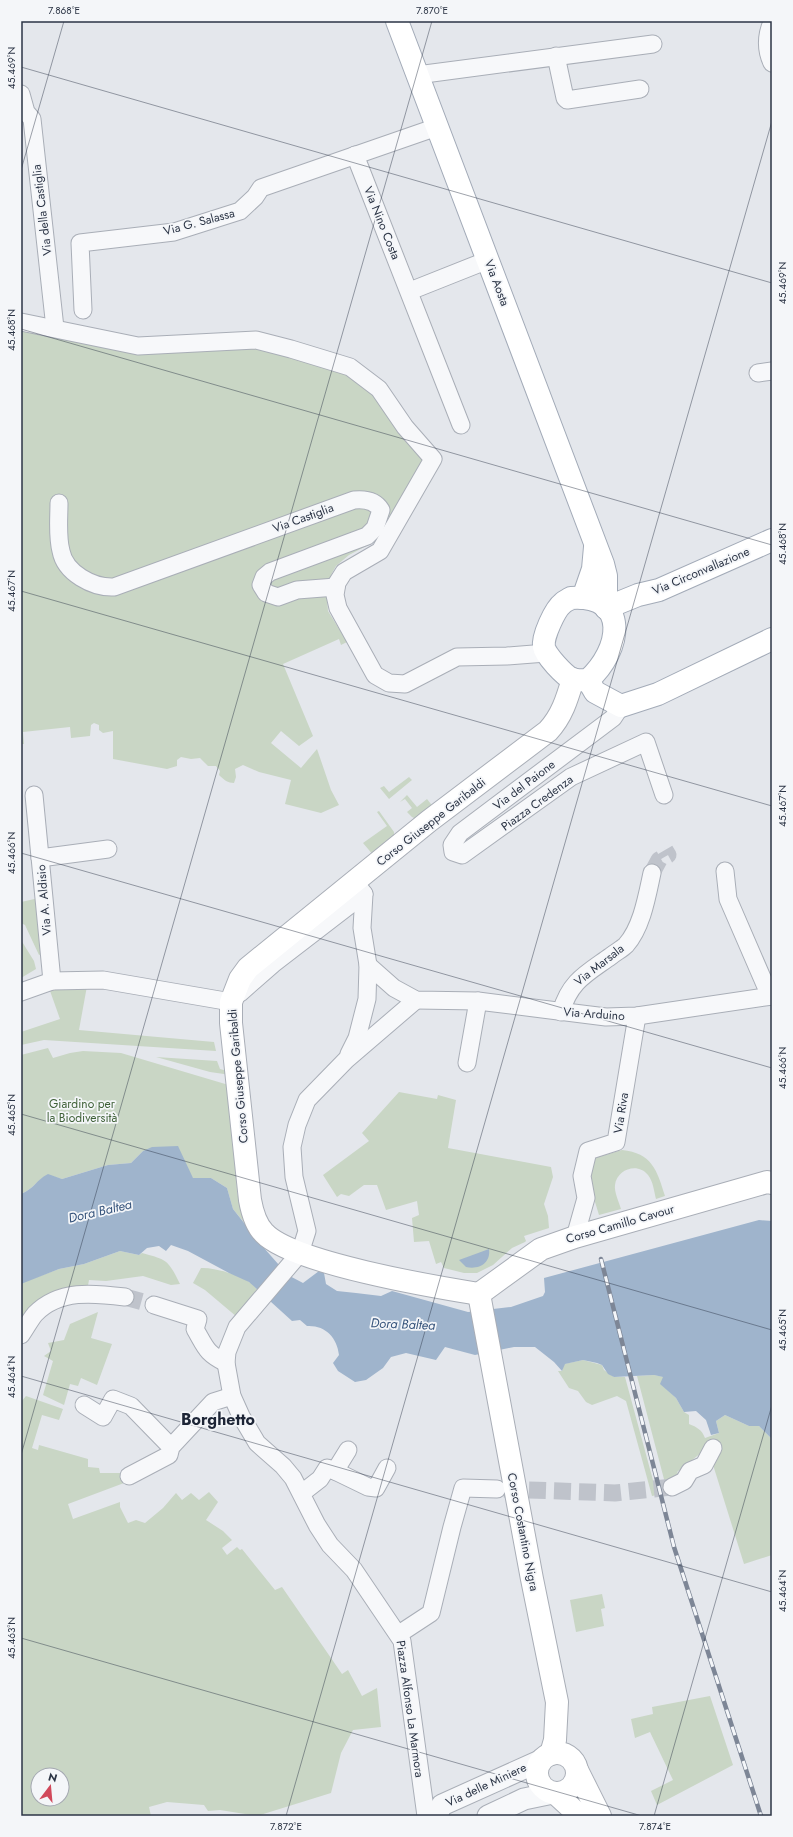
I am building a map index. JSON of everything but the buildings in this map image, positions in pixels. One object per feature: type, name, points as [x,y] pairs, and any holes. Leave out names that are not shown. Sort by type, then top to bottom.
[{"type":"main road","name":"Via Aosta","points":[[397,21],[595,545],[606,576],[606,608]]},
{"type":"main road","name":"Via Circonvallazione","points":[[606,608],[638,595],[659,590],[772,540]]},
{"type":"main road","name":"Via Aosta","points":[[583,598],[593,569],[595,545]]},
{"type":"main road","points":[[606,576],[624,592],[638,595]]},
{"type":"main road","points":[[580,679],[602,666],[613,640],[615,629],[614,618],[606,608],[595,601],[583,598],[571,598],[563,602],[557,609],[545,636],[544,647],[546,653],[558,667],[580,679],[595,692],[621,706],[658,694],[772,639]]},
{"type":"main road","name":"Corso Giuseppe Garibaldi","points":[[481,1300],[442,1288],[296,1259],[264,1233],[252,1212],[232,1036],[235,998],[240,979],[248,968],[289,933],[360,888],[430,821],[548,731],[558,721],[580,679]]},
{"type":"main road","name":"Corso Camillo Cavour","points":[[481,1300],[541,1249],[575,1237],[770,1182]]},
{"type":"main road","name":"Corso Costantino Nigra","points":[[481,1300],[532,1579],[557,1702],[565,1718],[560,1760],[600,1816]]},
{"type":"main road","points":[[554,1793],[563,1792],[571,1787],[576,1780],[560,1760],[537,1769],[539,1781],[545,1788],[554,1793],[580,1816]]},
{"type":"street","points":[[772,22],[768,31],[767,46],[772,63]]},
{"type":"street","points":[[417,75],[653,44]]},
{"type":"street","points":[[556,56],[565,98],[567,100],[640,89]]},
{"type":"street","name":"Via della Castiglia","points":[[21,94],[26,112],[32,120],[56,328]]},
{"type":"street","name":"Via G. Salassa","points":[[83,310],[80,243],[174,232],[240,211],[255,197],[261,188],[437,126]]},
{"type":"street","name":"Via Nino Costa","points":[[355,155],[410,291],[461,425]]},
{"type":"street","points":[[410,291],[488,260]]},
{"type":"street","points":[[21,322],[138,346],[256,340],[291,348],[350,366],[379,389],[405,427],[433,458],[380,551],[344,572],[337,583],[335,595],[338,608],[375,675],[389,683],[405,684],[457,657],[507,656],[546,653]]},
{"type":"street","name":"Via Castiglia","points":[[58,503],[61,551],[68,564],[77,575],[105,587],[114,587],[354,500],[373,502],[381,510],[375,528],[367,536],[270,572],[264,577],[261,585],[266,593],[278,597],[298,590],[336,587]]},
{"type":"street","name":"Via del Paione","points":[[474,848],[462,855],[453,852],[452,845],[460,833],[614,718],[621,706]]},
{"type":"street","name":"Piazza Credenza","points":[[474,848],[571,777],[646,742],[664,794]]},
{"type":"street","name":"Via A. Aldisio","points":[[34,794],[52,981]]},
{"type":"street","points":[[40,858],[108,849]]},
{"type":"street","points":[[725,871],[728,900],[771,996]]},
{"type":"street","name":"Via Marsala","points":[[561,1012],[564,1003],[576,981],[622,948],[629,941],[639,920],[652,873]]},
{"type":"street","points":[[346,1060],[357,1038],[367,999],[368,965],[362,928],[360,888]]},
{"type":"street","points":[[154,1305],[198,1319],[195,1329],[203,1344],[211,1355],[226,1363],[227,1352],[231,1341],[245,1317],[296,1259],[307,1231],[294,1177],[292,1148],[302,1110],[313,1092],[346,1060],[416,1000],[394,988],[368,965]]},
{"type":"street","points":[[21,992],[52,981],[103,980],[235,998]]},
{"type":"street","name":"Via Arduino","points":[[416,1000],[478,1001],[606,1017],[636,1016],[771,996]]},
{"type":"street","points":[[466,1063],[478,1001]]},
{"type":"street","name":"Via Riva","points":[[575,1237],[586,1198],[582,1176],[588,1151],[616,1142],[636,1016]]},
{"type":"street","points":[[21,1335],[35,1314],[56,1299],[76,1294],[101,1294],[125,1298]]},
{"type":"street","name":"Piazza Alfonso La Marmora","points":[[226,1363],[232,1396],[241,1416],[257,1443],[283,1466],[302,1493],[317,1525],[335,1550],[354,1570],[399,1634],[402,1641],[406,1663],[426,1816]]},
{"type":"street","points":[[129,1476],[169,1455],[171,1447],[213,1402],[232,1396]]},
{"type":"street","points":[[84,1405],[103,1417],[113,1399],[131,1406],[171,1447]]},
{"type":"street","points":[[672,1487],[684,1481],[690,1471],[704,1465],[713,1448]]},
{"type":"street","points":[[335,1471],[348,1450]]},
{"type":"street","points":[[302,1493],[320,1479],[327,1468],[368,1487],[376,1488],[387,1468]]},
{"type":"street","points":[[399,1634],[431,1613],[463,1488],[497,1489]]},
{"type":"street","name":"Via delle Miniere","points":[[436,1816],[442,1805],[560,1760]]},
{"type":"street","points":[[488,1816],[524,1799],[554,1793]]},
{"type":"green space","points":[[21,324],[139,349],[255,344],[346,372],[374,393],[425,461],[372,543],[349,555],[336,566],[332,573],[326,588],[328,611],[347,642],[341,645],[339,639],[283,664],[313,736],[299,746],[281,731],[271,743],[301,768],[317,749],[331,790],[339,805],[321,813],[285,804],[291,780],[259,772],[243,765],[235,769],[236,777],[234,783],[224,780],[219,775],[220,771],[216,766],[208,766],[200,758],[191,759],[181,757],[177,760],[177,766],[167,769],[113,759],[113,731],[103,733],[99,730],[99,725],[94,723],[91,725],[90,736],[71,738],[70,727],[23,732],[24,744],[21,744]]},
{"type":"green space","points":[[409,777],[412,780],[389,799],[380,788],[384,786],[389,792]]},
{"type":"green space","points":[[407,795],[417,807],[427,799],[434,808],[416,819],[407,812],[412,808],[405,799],[400,802]]},
{"type":"green space","points":[[379,811],[394,832],[394,837],[374,856],[363,843],[387,826],[377,812]]},
{"type":"green space","points":[[39,898],[44,953],[39,955],[25,925],[21,923],[21,902]]},
{"type":"green space","points":[[21,940],[34,961],[36,969],[21,978]]},
{"type":"green space","points":[[87,986],[79,1030],[214,1042],[216,1051],[44,1040],[21,1045],[21,1032],[60,1019],[49,988]]},
{"type":"green space","name":"Giardino per la Biodiversità","points":[[48,1048],[53,1058],[83,1051],[121,1053],[232,1086],[237,1192],[241,1210],[247,1221],[246,1225],[233,1209],[227,1188],[211,1178],[193,1178],[143,1151],[131,1163],[108,1165],[62,1179],[48,1175],[21,1194],[21,1055]]},
{"type":"green space","points":[[156,1057],[217,1061],[220,1069],[231,1072],[231,1075],[210,1072]]},
{"type":"green space","points":[[399,1092],[437,1099],[438,1095],[456,1100],[448,1148],[551,1167],[553,1177],[544,1204],[548,1216],[549,1228],[524,1236],[525,1242],[512,1248],[493,1265],[477,1273],[464,1273],[444,1268],[441,1262],[436,1264],[429,1241],[414,1242],[412,1218],[419,1215],[417,1201],[386,1210],[377,1185],[364,1185],[349,1196],[341,1194],[337,1197],[323,1175],[369,1141],[362,1133]]},
{"type":"green space","points":[[622,1150],[640,1155],[652,1164],[659,1178],[665,1196],[656,1199],[650,1177],[644,1171],[634,1168],[628,1169],[620,1175],[615,1185],[616,1194],[621,1209],[599,1215],[587,1176],[592,1159]]},
{"type":"green space","points":[[120,1251],[139,1255],[142,1253],[157,1257],[170,1265],[180,1284],[171,1285],[143,1276],[106,1281],[89,1280],[87,1291],[74,1291],[21,1331],[21,1283],[59,1269],[84,1264]]},
{"type":"green space","points":[[201,1268],[219,1270],[245,1279],[261,1294],[237,1317],[205,1290],[193,1283]]},
{"type":"green space","points":[[98,1312],[91,1338],[112,1344],[97,1385],[81,1378],[78,1386],[70,1384],[64,1405],[43,1395],[53,1361],[44,1356],[51,1351],[48,1343],[64,1340],[70,1324]]},
{"type":"green space","points":[[583,1360],[602,1365],[604,1370],[614,1377],[625,1377],[657,1495],[652,1496],[626,1401],[617,1396],[592,1405],[586,1402],[578,1391],[569,1388],[558,1371],[562,1371],[564,1364]]},
{"type":"green space","points":[[654,1375],[664,1377],[661,1384],[676,1398],[684,1412],[689,1415],[689,1424],[699,1429],[705,1438],[719,1433],[716,1421],[725,1415],[749,1426],[759,1426],[772,1439],[772,1555],[744,1564],[714,1468],[711,1445],[677,1472],[680,1476],[665,1483],[637,1376]]},
{"type":"green space","points":[[26,1396],[63,1409],[59,1420],[42,1415],[32,1448],[38,1450],[39,1445],[88,1459],[88,1467],[99,1468],[100,1473],[126,1473],[124,1483],[68,1504],[73,1519],[120,1502],[120,1507],[128,1523],[136,1520],[145,1523],[163,1508],[176,1493],[182,1500],[191,1493],[199,1500],[209,1492],[218,1502],[206,1520],[223,1531],[232,1540],[222,1548],[227,1555],[237,1547],[240,1550],[242,1549],[275,1590],[282,1587],[342,1674],[348,1670],[362,1696],[377,1688],[381,1727],[353,1730],[341,1753],[331,1793],[257,1816],[220,1810],[208,1811],[204,1805],[167,1802],[149,1807],[151,1816],[21,1816],[21,1402]]},
{"type":"green space","points":[[602,1594],[605,1608],[601,1609],[604,1626],[576,1632],[570,1600]]},
{"type":"green space","points":[[710,1696],[733,1765],[657,1805],[651,1791],[673,1780],[650,1732],[635,1738],[631,1719],[653,1714],[652,1707]]},
{"type":"water","name":"Dora Baltea","points":[[178,1146],[193,1178],[211,1178],[227,1188],[233,1209],[284,1273],[303,1283],[319,1271],[324,1273],[326,1284],[337,1291],[381,1296],[392,1291],[468,1312],[511,1307],[543,1296],[545,1292],[544,1278],[759,1220],[772,1221],[772,1439],[759,1426],[749,1426],[725,1415],[716,1421],[719,1433],[711,1435],[706,1420],[696,1411],[684,1412],[676,1398],[660,1384],[663,1377],[654,1375],[614,1377],[608,1374],[602,1365],[583,1360],[565,1364],[562,1371],[554,1362],[535,1347],[514,1347],[475,1355],[445,1347],[436,1360],[406,1353],[391,1357],[383,1368],[366,1380],[355,1382],[338,1371],[333,1363],[339,1355],[338,1349],[333,1338],[325,1330],[313,1326],[307,1326],[300,1320],[292,1321],[249,1282],[188,1251],[171,1245],[166,1251],[159,1246],[147,1248],[139,1255],[120,1251],[84,1264],[59,1269],[21,1284],[21,1194],[48,1174],[62,1179],[108,1165],[131,1163],[143,1151],[152,1147]]},
{"type":"water","points":[[489,1249],[486,1262],[480,1266],[471,1268],[466,1267],[459,1260]]},
{"type":"tunnel","points":[[652,873],[659,860],[668,855],[665,850]]},
{"type":"tunnel","points":[[125,1297],[154,1305]]},
{"type":"tunnel","points":[[504,1489],[615,1493],[672,1487]]},
{"type":"railway","points":[[601,1259],[674,1547],[761,1816]]},
{"type":"district","name":"Borghetto","points":[[218,1419]]}]
